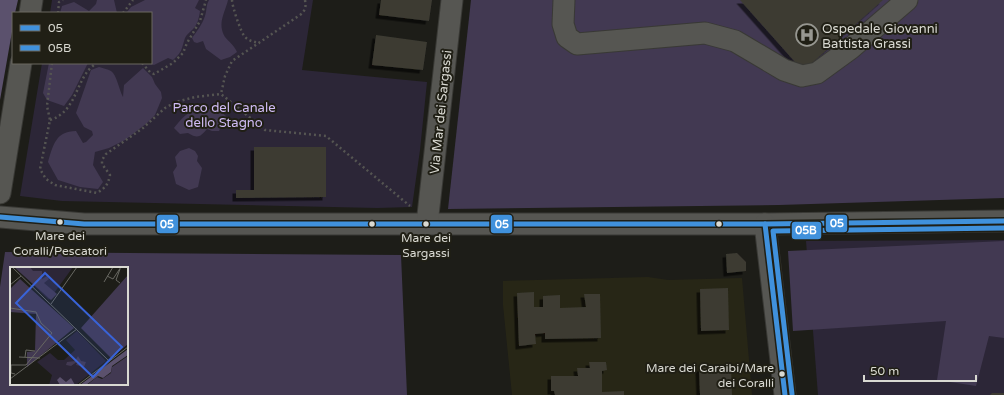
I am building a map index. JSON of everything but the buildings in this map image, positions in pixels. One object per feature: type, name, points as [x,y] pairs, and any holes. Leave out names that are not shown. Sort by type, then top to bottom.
[{"type":"street","points":[[30,12],[32,0]]},
{"type":"street","name":"Via Mar dei Sargassi","points":[[427,222],[452,0]]},
{"type":"street","points":[[564,0],[563,24],[567,37],[577,44],[705,33],[735,41],[784,70],[802,76],[817,73],[850,49],[906,0]]},
{"type":"street","points":[[0,192],[21,64]]},
{"type":"street","points":[[0,217],[84,224],[427,222],[765,224],[1004,221]]},
{"type":"street","points":[[765,224],[785,395]]},
{"type":"path","points":[[58,12],[59,2],[62,0]]},
{"type":"path","points":[[124,12],[133,0]]},
{"type":"path","points":[[143,64],[154,74],[173,63],[183,53],[200,21],[206,0]]},
{"type":"path","points":[[232,0],[234,11],[244,37],[253,42],[260,43]]},
{"type":"path","points":[[221,94],[225,76],[232,61],[305,11],[305,0]]},
{"type":"path","points":[[52,64],[47,106],[50,120],[40,169],[46,179],[55,185],[97,193],[107,186],[109,182],[110,175],[102,164],[102,160],[106,154],[143,128],[165,108],[176,102],[195,97],[221,94],[265,130],[326,136],[427,222]]},
{"type":"path","points":[[50,120],[56,118],[71,104],[87,71],[95,64]]},
{"type":"shaded area","points":[[0,0],[18,0],[15,12],[12,12],[12,32],[0,100]]},
{"type":"shaded area","points":[[648,277],[668,280],[742,278],[752,395],[512,395],[503,305],[503,281]]},
{"type":"green space","name":"Parco del Canale dello Stagno","points":[[52,0],[313,0],[302,70],[427,82],[412,207],[377,208],[62,201],[20,196],[42,64],[152,64],[152,12],[50,12]]},
{"type":"green space","points":[[97,0],[114,0],[117,12],[60,12],[62,6],[74,2],[89,11],[96,4]]},
{"type":"green space","points":[[145,0],[199,0],[195,8],[200,11],[195,27],[186,36],[182,48],[176,57],[173,60],[168,58],[154,65],[150,64],[152,64],[152,12],[127,12],[131,7]]},
{"type":"green space","points":[[209,0],[228,0],[222,18],[222,27],[225,37],[233,45],[237,52],[230,57],[221,60],[206,49],[203,41],[197,43],[194,42],[192,38],[204,19]]},
{"type":"green space","points":[[471,0],[1004,0],[1004,198],[779,205],[448,209]]},
{"type":"green space","points":[[49,64],[88,64],[72,95],[64,106],[47,100],[43,93]]},
{"type":"green space","points":[[99,67],[113,73],[123,97],[124,85],[143,68],[152,77],[161,92],[162,98],[155,115],[147,123],[125,140],[109,148],[95,152],[93,165],[103,182],[98,189],[80,187],[58,180],[48,162],[56,140],[64,133],[76,131],[83,143],[93,135],[92,131],[84,127],[76,113],[91,70]]},
{"type":"green space","points":[[213,107],[219,107],[220,111],[226,116],[219,131],[207,129],[201,135],[194,136],[188,133],[180,134],[174,128],[191,112],[198,109],[206,111]]},
{"type":"green space","points":[[189,148],[195,151],[198,156],[197,161],[202,168],[198,187],[189,190],[176,184],[173,172],[177,166],[175,157],[180,151]]},
{"type":"green space","points":[[1004,240],[1004,395],[818,395],[806,241]]},
{"type":"green space","points":[[1004,241],[1004,338],[989,336],[976,386],[937,380],[946,321],[793,331],[788,251]]},
{"type":"green space","points":[[5,252],[401,255],[407,395],[0,395],[0,287]]},
{"type":"transit line","name":"05","points":[[0,217],[84,224],[765,224],[1004,221]]},
{"type":"transit line","name":"05","points":[[765,224],[785,395]]},
{"type":"transit line","name":"05B","points":[[792,394],[773,231],[1004,228]]},
{"type":"place","name":"Ospedale Giovanni Battista Grassi","points":[[807,35]]},
{"type":"place","name":"Mare dei Coralli/Pescatori","points":[[60,222]]},
{"type":"place","name":"Mare dei Sargassi","points":[[426,224]]},
{"type":"place","name":"Mare dei Caraibi/Mare dei Coralli","points":[[782,374]]}]
